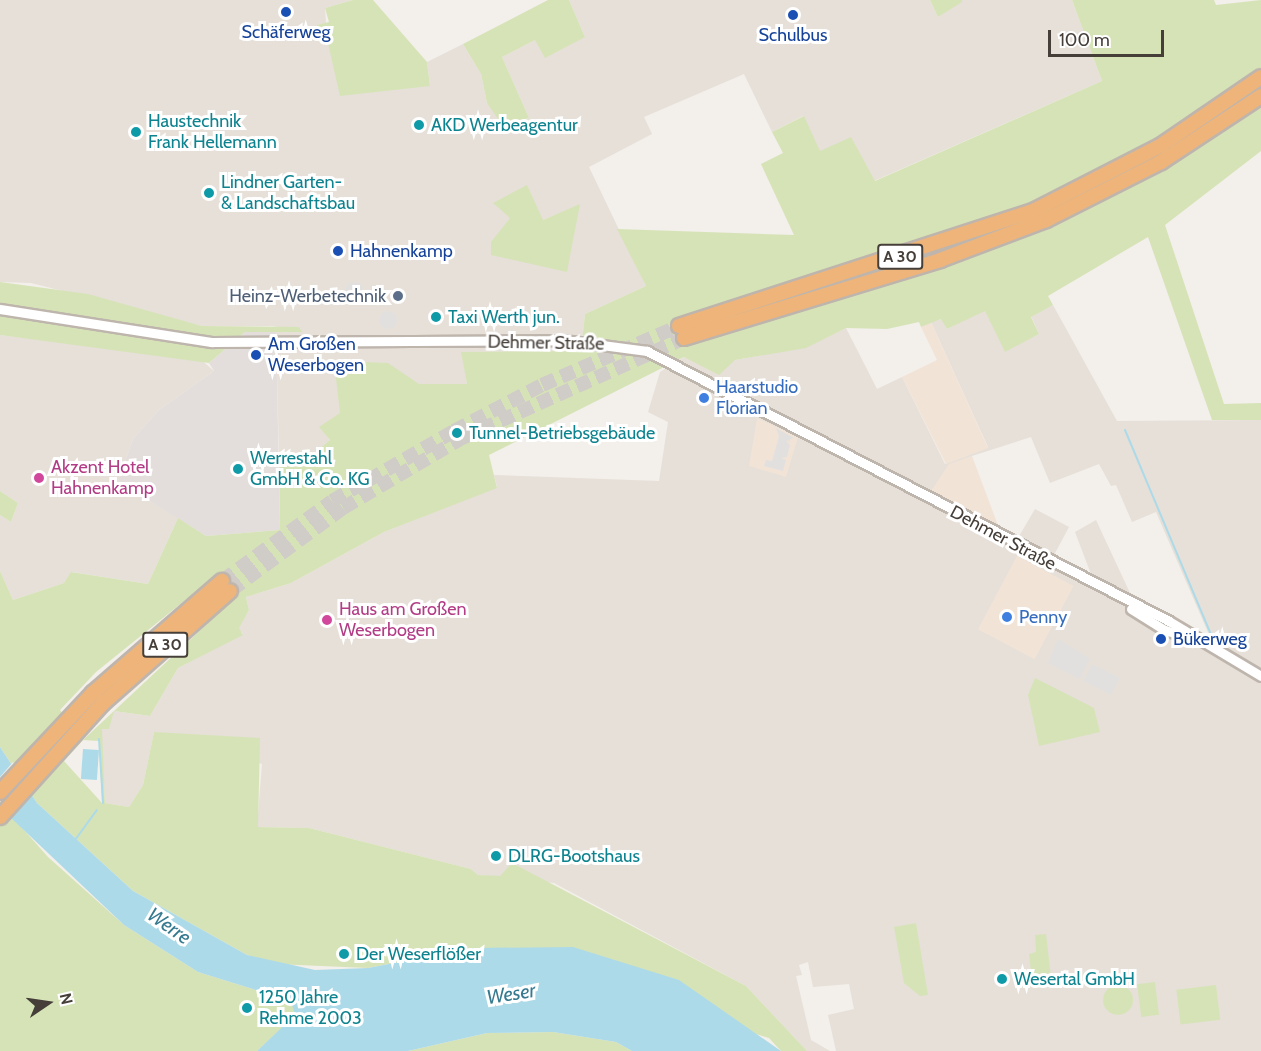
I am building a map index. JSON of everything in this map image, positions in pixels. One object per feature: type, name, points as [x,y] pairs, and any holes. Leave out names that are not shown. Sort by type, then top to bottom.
[{"type":"highway","name":"A 30","points":[[1261,77],[1160,146],[1035,210],[682,332],[940,260],[1046,220],[1161,162],[1261,96]]},
{"type":"highway","name":"A 30","points":[[0,792],[65,721],[226,586],[73,736],[0,817]]},
{"type":"street","name":"Dehmer Straße","points":[[0,309],[210,342],[556,340],[638,349],[687,369],[1106,593],[1170,621],[1192,639],[1261,676]]},
{"type":"shaded area","points":[[0,0],[353,0],[325,8],[327,38],[430,86],[427,62],[463,44],[481,74],[487,103],[508,126],[529,118],[502,57],[535,40],[585,37],[569,0],[930,0],[938,17],[962,0],[1072,0],[1102,81],[874,181],[820,152],[803,116],[772,132],[744,74],[644,117],[652,134],[589,167],[646,286],[585,314],[581,351],[462,352],[467,384],[419,384],[341,413],[320,427],[330,440],[308,458],[279,458],[276,331],[302,332],[273,326],[202,326],[31,283],[0,282]],"holes":[[[580,205],[493,249],[492,242],[511,217],[543,220]]]},
{"type":"shaded area","points":[[354,282],[360,285],[363,291],[360,297],[354,300],[348,297],[345,291],[348,285]]},
{"type":"shaded area","points":[[1053,305],[1117,421],[1261,420],[1261,1051],[836,1051],[828,1015],[854,1009],[849,984],[813,987],[808,962],[799,965],[802,975],[796,976],[811,1040],[830,1051],[807,1051],[746,986],[554,883],[478,875],[471,869],[309,828],[257,827],[262,764],[154,732],[143,785],[129,807],[105,803],[101,729],[114,711],[150,716],[178,668],[243,634],[238,628],[249,610],[246,597],[291,583],[384,532],[497,487],[494,475],[659,481],[668,422],[648,412],[660,372],[684,357],[723,368],[735,360],[806,347],[846,328],[877,389],[902,377],[945,464],[988,447],[931,322],[942,319],[947,329],[985,310],[1005,351],[1039,334],[1031,316]],"holes":[[[1031,437],[1050,483],[1099,464],[1111,486],[1116,485],[1132,522],[1156,512],[1210,637],[1130,593],[1096,520],[1075,532],[1091,574],[1054,555],[1069,527],[1035,509],[1015,543],[927,496],[972,456]],[[1036,953],[1052,986],[1033,988],[1030,954]]]},
{"type":"shaded area","points":[[384,311],[392,311],[397,316],[395,327],[384,329],[379,324],[379,316]]},
{"type":"shaded area","points":[[931,322],[988,448],[946,464],[902,377],[937,360],[921,327]]},
{"type":"shaded area","points":[[276,331],[280,530],[206,536],[118,481],[133,439],[159,410],[214,371],[209,363],[245,332]]},
{"type":"shaded area","points":[[0,335],[199,358],[214,371],[159,410],[133,439],[118,481],[178,518],[148,584],[72,572],[64,583],[13,600],[0,571],[0,515],[11,522],[18,503],[0,491]]},
{"type":"shaded area","points":[[757,418],[798,437],[786,477],[749,466]],"holes":[[[776,428],[792,443],[786,440],[790,445],[780,459],[764,466],[772,462],[780,436]]]},
{"type":"shaded area","points":[[776,428],[794,438],[786,441],[790,445],[787,457],[781,458],[786,460],[783,471],[764,466],[766,460],[772,461],[779,436]]},
{"type":"shaded area","points":[[972,456],[1002,536],[927,497],[949,464]]},
{"type":"shaded area","points":[[1017,556],[1074,586],[1035,659],[978,629]]},
{"type":"shaded area","points":[[1058,639],[1090,659],[1080,679],[1048,663]]},
{"type":"shaded area","points":[[1092,664],[1120,678],[1111,695],[1083,681]]},
{"type":"green space","points":[[353,0],[373,0],[427,62],[430,86],[340,96],[327,39],[320,40],[317,25],[329,22],[325,8]]},
{"type":"green space","points":[[548,0],[569,0],[585,37],[545,58],[535,40],[502,57],[529,118],[503,126],[487,103],[481,74],[463,44]]},
{"type":"green space","points":[[930,0],[962,0],[962,2],[938,17]]},
{"type":"green space","points":[[1072,0],[1214,0],[1216,5],[1261,0],[1261,151],[1165,225],[1224,404],[1261,403],[1261,420],[1212,420],[1148,237],[1048,296],[1053,305],[1031,317],[1039,334],[1005,352],[985,311],[947,329],[941,319],[921,327],[919,322],[887,329],[846,328],[806,348],[735,360],[719,375],[684,357],[489,455],[497,488],[384,532],[291,583],[246,597],[249,610],[239,628],[243,635],[178,668],[150,716],[114,711],[109,729],[102,729],[105,803],[129,807],[143,785],[154,732],[260,738],[258,827],[309,828],[471,869],[478,875],[500,876],[512,863],[746,986],[807,1051],[781,1051],[769,1038],[472,948],[368,968],[275,964],[247,955],[133,891],[37,803],[0,747],[0,571],[13,600],[64,583],[71,572],[148,584],[178,518],[206,536],[280,530],[279,458],[308,458],[330,440],[319,427],[340,413],[334,361],[388,363],[419,384],[467,384],[461,352],[581,351],[585,314],[646,286],[617,229],[794,235],[761,164],[783,153],[772,132],[804,116],[820,151],[851,137],[875,181],[1102,81]],"holes":[[[873,256],[883,287],[683,346],[675,320]],[[220,572],[238,595],[83,740],[60,710],[96,672]],[[83,740],[99,741],[102,803],[64,761]]]},
{"type":"green space","points":[[527,185],[543,220],[580,204],[567,272],[491,255],[491,242],[510,218],[493,203]]},
{"type":"green space","points":[[0,282],[88,294],[202,326],[299,327],[302,332],[245,332],[209,363],[0,335]]},
{"type":"green space","points":[[0,491],[18,503],[11,522],[0,515]]},
{"type":"green space","points":[[1035,678],[1094,708],[1100,732],[1039,746],[1028,695]]},
{"type":"green space","points":[[0,803],[48,857],[124,925],[198,972],[291,1001],[296,1015],[257,1051],[0,1051]]},
{"type":"green space","points":[[916,923],[928,995],[920,996],[904,983],[894,927]]},
{"type":"green space","points":[[1046,934],[1052,986],[1033,988],[1029,954],[1036,952],[1035,935]]},
{"type":"green space","points":[[1155,982],[1159,1015],[1141,1017],[1137,984]]},
{"type":"green space","points":[[1118,985],[1124,986],[1132,994],[1132,1006],[1124,1014],[1118,1015],[1112,1014],[1104,1006],[1103,1000],[1104,994],[1112,986]]},
{"type":"green space","points":[[1216,985],[1220,1020],[1181,1025],[1176,990]]},
{"type":"green space","points":[[553,1032],[616,1042],[632,1051],[408,1051],[487,1033]]},
{"type":"water","points":[[0,747],[37,803],[133,891],[247,955],[315,970],[368,968],[472,948],[573,947],[679,980],[781,1051],[632,1051],[616,1042],[553,1032],[487,1033],[408,1051],[257,1051],[295,1015],[291,1001],[198,972],[124,925],[10,817],[0,803]]},
{"type":"water","points":[[83,749],[99,750],[97,780],[81,779]]},
{"type":"pier","points":[[13,762],[33,792],[9,821],[0,808],[0,777]]},
{"type":"waterway","points":[[1125,430],[1212,637],[1227,645]]},
{"type":"waterway","points":[[99,739],[103,803]]},
{"type":"waterway","points":[[75,840],[97,810]]},
{"type":"tunnel","points":[[222,581],[332,501],[454,431],[542,385],[679,326]]},
{"type":"tunnel","points":[[230,591],[343,508],[462,438],[684,338]]},
{"type":"place","name":"Schäferweg","points":[[286,12]]},
{"type":"place","name":"Schulbus","points":[[793,15]]},
{"type":"place","name":"AKD Werbeagentur","points":[[419,125]]},
{"type":"place","name":"Haustechnik Frank Hellemann","points":[[136,132]]},
{"type":"place","name":"Lindner Garten- & Landschaftsbau","points":[[209,193]]},
{"type":"place","name":"Hahnenkamp","points":[[338,251]]},
{"type":"place","name":"Heinz-Werbetechnik","points":[[398,296]]},
{"type":"place","name":"Taxi Werth jun.","points":[[436,317]]},
{"type":"place","name":"Am Großen Weserbogen","points":[[256,355]]},
{"type":"place","name":"Haarstudio Florian","points":[[704,398]]},
{"type":"place","name":"Tunnel-Betriebsgebäude","points":[[457,433]]},
{"type":"place","name":"Werrestahl GmbH & Co. KG","points":[[238,469]]},
{"type":"place","name":"Akzent Hotel Hahnenkamp","points":[[39,478]]},
{"type":"place","name":"Penny","points":[[1007,617]]},
{"type":"place","name":"Haus am Großen Weserbogen","points":[[327,620]]},
{"type":"place","name":"Bükerweg","points":[[1161,639]]},
{"type":"place","name":"DLRG-Bootshaus","points":[[496,856]]},
{"type":"place","name":"Der Weserflößer","points":[[344,954]]},
{"type":"place","name":"Wesertal GmbH","points":[[1002,979]]},
{"type":"place","name":"1250 Jahre Rehme 2003","points":[[247,1008]]},
{"type":"water label","name":"Werre","points":[[169,926]]},
{"type":"water label","name":"Weser","points":[[511,994]]}]
